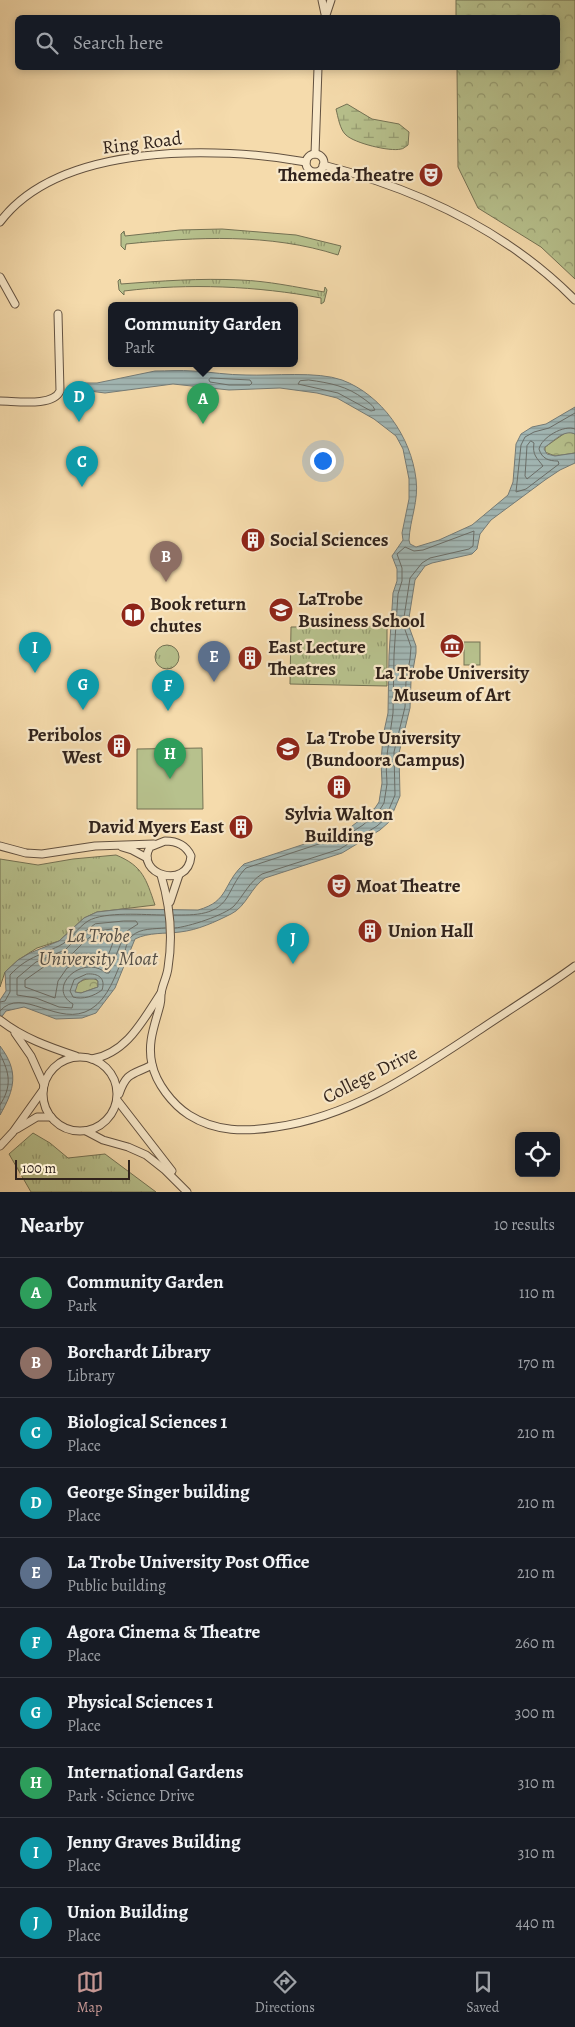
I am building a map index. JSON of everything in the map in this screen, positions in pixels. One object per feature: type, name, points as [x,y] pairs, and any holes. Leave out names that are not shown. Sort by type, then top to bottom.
[{"type":"street","points":[[322,0],[325,15]]},
{"type":"street","points":[[326,15],[331,0]]},
{"type":"street","points":[[315,154],[318,70]]},
{"type":"street","name":"Ring Road","points":[[0,222],[18,202],[42,185],[68,173],[111,162],[165,154],[218,153],[279,157],[306,162]]},
{"type":"street","points":[[315,154],[321,156],[323,165],[319,170],[314,171],[309,169],[306,162],[309,156],[315,154]]},
{"type":"street","points":[[323,165],[364,175],[401,189],[488,230],[543,270],[575,300]]},
{"type":"street","points":[[0,277],[15,304]]},
{"type":"street","points":[[0,401],[48,401],[58,396],[60,391],[58,314]]},
{"type":"street","points":[[0,846],[26,853],[42,854],[110,845],[154,844],[172,841],[185,846],[191,856],[191,863],[178,875],[167,877],[161,875],[150,867],[147,858],[148,852],[154,844]]},
{"type":"street","points":[[110,845],[132,850],[147,858]]},
{"type":"street","name":"College Drive","points":[[161,875],[169,905],[170,936],[168,966],[161,992],[161,1003],[152,1029],[150,1048],[152,1065],[172,1099],[182,1110],[200,1122],[218,1128],[238,1131],[289,1125],[342,1110],[382,1091],[425,1066],[575,966]]},
{"type":"street","name":"College Drive","points":[[169,905],[178,875]]},
{"type":"street","name":"College Drive","points":[[92,1059],[108,1055],[120,1047],[138,1028],[161,992]]},
{"type":"street","points":[[0,1020],[13,1030],[39,1044],[78,1057],[92,1059],[102,1064],[111,1073],[116,1083],[118,1098],[147,1140],[188,1192]]},
{"type":"street","points":[[13,1030],[31,1056],[44,1087],[44,1100],[51,1117],[63,1127],[74,1131],[98,1128],[107,1121],[114,1111],[123,1082],[127,1076],[152,1065]]},
{"type":"street","points":[[0,1146],[13,1132],[44,1087],[53,1069],[69,1059],[78,1057]]},
{"type":"street","points":[[13,1132],[37,1117],[51,1117]]},
{"type":"street","points":[[86,1131],[103,1140],[128,1147],[146,1156],[166,1170],[188,1192]]},
{"type":"green space","points":[[456,0],[575,0],[575,279],[541,247],[478,208],[458,167],[457,70],[560,70],[560,15],[456,15]]},
{"type":"green space","points":[[347,104],[372,119],[399,124],[409,132],[408,145],[396,150],[364,144],[350,138],[342,130],[336,109]]},
{"type":"green space","points":[[222,229],[296,235],[341,246],[338,255],[286,243],[259,240],[179,240],[126,244],[125,250],[121,246],[121,234],[124,231],[125,236],[180,230]]},
{"type":"green space","points":[[120,279],[121,284],[225,279],[272,283],[324,292],[325,287],[327,290],[324,302],[321,304],[321,298],[248,288],[173,287],[124,291],[124,295],[119,290],[118,281]]},
{"type":"green space","points":[[565,433],[575,434],[575,453],[555,456],[545,452],[545,447]]},
{"type":"green space","points":[[387,626],[387,686],[290,684],[291,627]]},
{"type":"green space","points":[[464,642],[480,642],[480,665],[464,665]]},
{"type":"green space","points":[[162,645],[172,645],[179,652],[179,662],[172,669],[162,669],[155,662],[155,652]]},
{"type":"green space","points":[[202,748],[203,809],[137,809],[137,749]]},
{"type":"green space","points":[[116,855],[132,864],[142,874],[155,905],[97,912],[84,918],[59,941],[37,948],[18,960],[5,972],[0,987],[0,859],[38,865],[73,859]]},
{"type":"green space","points":[[93,978],[98,981],[98,987],[81,993],[74,992],[80,982]]},
{"type":"green space","points":[[33,1133],[50,1143],[68,1158],[105,1154],[156,1192],[31,1192],[9,1154]]},
{"type":"water","name":"La Trobe University Moat","points":[[155,371],[183,371],[239,375],[295,374],[332,377],[356,387],[382,407],[401,433],[408,448],[417,487],[409,540],[410,544],[416,547],[439,540],[472,525],[508,495],[513,482],[516,444],[521,434],[532,427],[546,424],[575,407],[575,434],[563,434],[544,449],[547,454],[555,456],[575,453],[575,463],[545,480],[491,520],[480,534],[477,549],[472,554],[425,566],[415,580],[408,624],[416,646],[416,653],[411,681],[410,708],[399,753],[400,796],[389,822],[380,830],[342,853],[265,878],[256,886],[241,907],[219,920],[187,931],[151,934],[135,939],[115,988],[96,1013],[82,1018],[56,1019],[24,1007],[6,1011],[0,1019],[0,1000],[6,991],[5,972],[18,960],[30,953],[59,941],[84,918],[97,912],[123,909],[198,910],[208,906],[221,897],[232,878],[244,864],[347,830],[375,808],[379,802],[382,783],[381,762],[383,736],[388,713],[393,593],[397,581],[397,569],[392,556],[403,540],[402,533],[409,499],[409,479],[403,449],[396,436],[374,419],[337,398],[317,393],[280,388],[229,390],[173,384],[105,393],[70,387],[73,383],[97,383]],"holes":[[[84,979],[96,979],[98,987],[81,993],[75,992],[78,983]]]},
{"type":"water","points":[[0,1046],[10,1064],[13,1080],[9,1097],[0,1115]]},
{"type":"place","name":"Themeda Theatre","points":[[431,175]]},
{"type":"place","name":"George Singer building","points":[[79,422]]},
{"type":"place","name":"Community Garden","points":[[203,424]]},
{"type":"place","name":"Biological Sciences 1","points":[[82,487]]},
{"type":"place","name":"Social Sciences","points":[[253,540]]},
{"type":"place","name":"Borchardt Library","points":[[166,582]]},
{"type":"place","name":"LaTrobe Business School","points":[[281,610]]},
{"type":"place","name":"Book return chutes","points":[[133,615]]},
{"type":"place","name":"La Trobe University Museum of Art","points":[[452,646]]},
{"type":"place","name":"East Lecture Theatres","points":[[250,658]]},
{"type":"place","name":"Jenny Graves Building","points":[[35,673]]},
{"type":"place","name":"La Trobe University Post Office","points":[[214,682]]},
{"type":"place","name":"Physical Sciences 1","points":[[83,710]]},
{"type":"place","name":"Agora Cinema & Theatre","points":[[168,711]]},
{"type":"place","name":"Peribolos West","points":[[119,746]]},
{"type":"place","name":"La Trobe University (Bundoora Campus)","points":[[288,749]]},
{"type":"place","name":"International Gardens","points":[[170,779]]},
{"type":"place","name":"Sylvia Walton Building","points":[[339,787]]},
{"type":"place","name":"David Myers East","points":[[241,827]]},
{"type":"place","name":"Moat Theatre","points":[[339,886]]},
{"type":"place","name":"Union Hall","points":[[370,931]]},
{"type":"place","name":"Union Building","points":[[293,964]]}]
